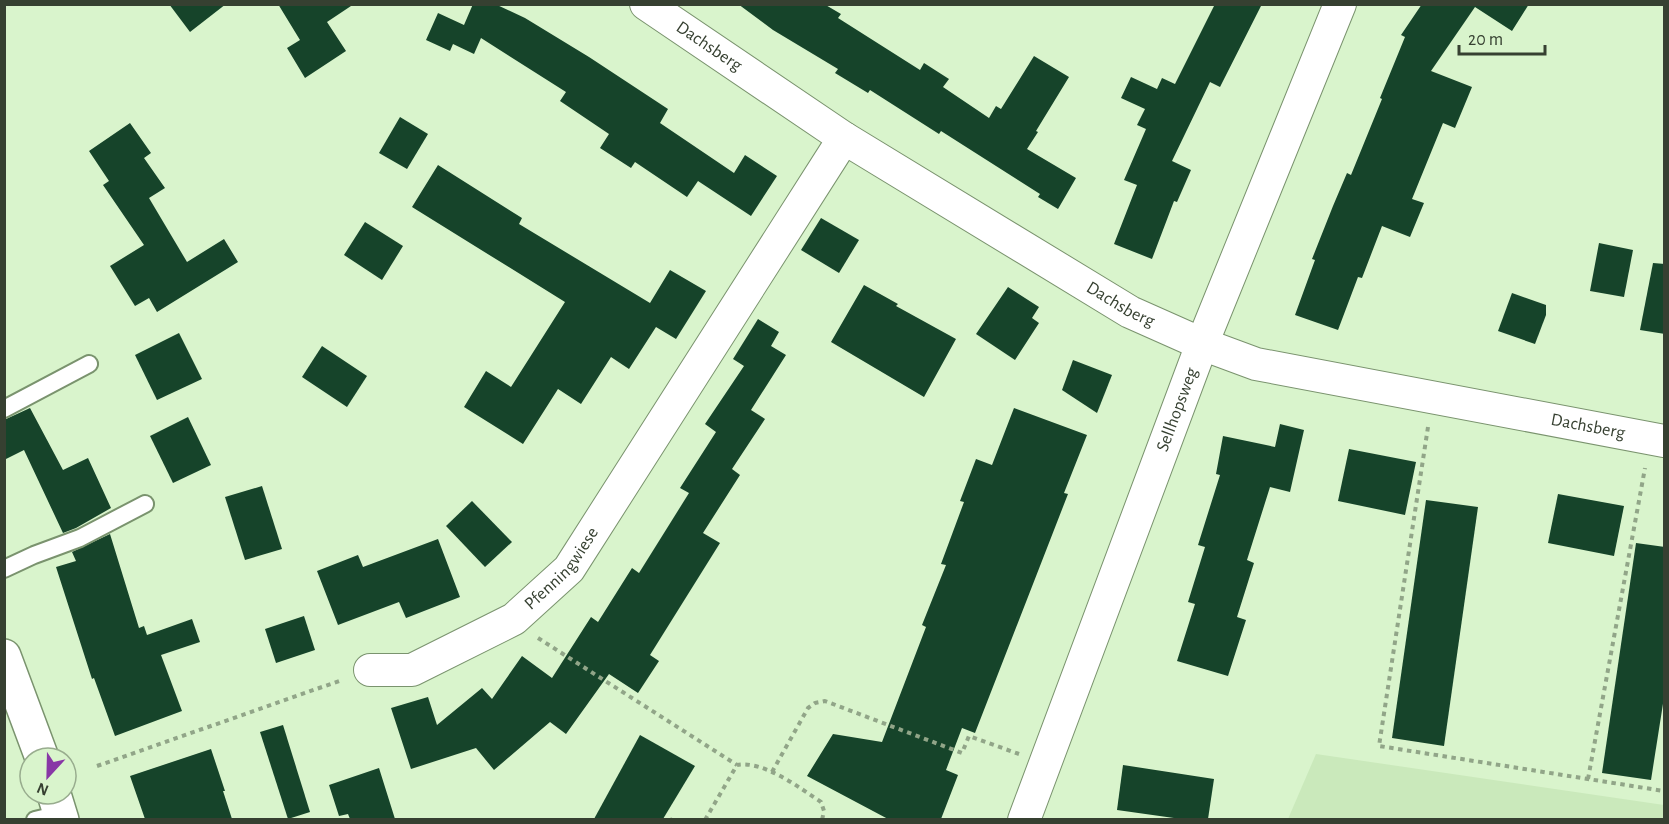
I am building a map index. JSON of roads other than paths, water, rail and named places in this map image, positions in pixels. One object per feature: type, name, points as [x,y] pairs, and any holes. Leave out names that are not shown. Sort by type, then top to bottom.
[{"type":"main road","points":[[4,656],[38,746]]},
{"type":"street","name":"Dachsberg","points":[[646,4],[844,138],[1130,312],[1202,344],[1256,364],[1658,439]]},
{"type":"street","name":"Sellhopsweg","points":[[1024,819],[1202,344],[1340,4]]},
{"type":"street","name":"Pfenningwiese","points":[[370,670],[412,670],[514,619],[569,569],[844,138]]},
{"type":"lane","points":[[4,409],[89,364]]},
{"type":"lane","points":[[4,569],[33,555],[80,538],[145,504]]}]
